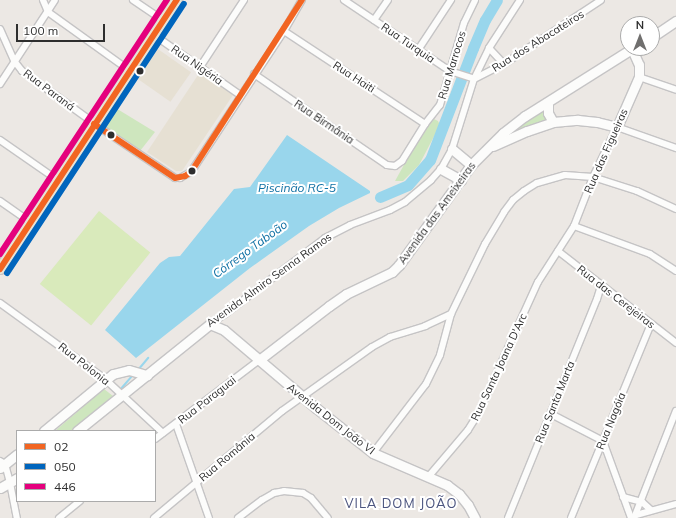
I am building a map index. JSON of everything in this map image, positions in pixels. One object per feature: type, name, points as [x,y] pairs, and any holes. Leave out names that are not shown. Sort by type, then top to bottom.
[{"type":"main road","points":[[1,265],[32,223],[94,124],[177,0]]},
{"type":"street","points":[[43,0],[48,12],[130,71]]},
{"type":"street","points":[[0,84],[55,0]]},
{"type":"street","points":[[133,0],[164,21]]},
{"type":"street","points":[[200,67],[244,0]]},
{"type":"street","points":[[240,95],[284,32],[302,0]]},
{"type":"street","name":"Rua Turquia","points":[[344,0],[452,72],[473,79]]},
{"type":"street","points":[[374,20],[388,0]]},
{"type":"street","points":[[418,50],[451,0]]},
{"type":"street","name":"Rua Marrocos","points":[[395,166],[402,161],[425,124],[440,105],[452,72],[464,23],[475,0]]},
{"type":"street","name":"Avenida Almiro Senna Ramos","points":[[78,430],[210,324],[325,238],[350,225],[378,216],[405,202],[442,169],[452,149],[473,79],[489,48],[520,0]]},
{"type":"street","name":"Rua dos Abacateiros","points":[[473,79],[504,64],[601,0]]},
{"type":"street","points":[[660,33],[674,26]]},
{"type":"street","name":"Rua Paraná","points":[[0,29],[15,62],[22,71],[94,124],[174,178],[185,176],[191,172],[240,95]]},
{"type":"street","name":"Rua Haiti","points":[[284,32],[425,124]]},
{"type":"street","name":"Rua Nigéria","points":[[154,35],[240,95]]},
{"type":"street","points":[[489,48],[504,64]]},
{"type":"street","name":"Avenida das Ameixeiras","points":[[258,360],[346,294],[392,272],[398,266],[470,165],[486,149],[519,120],[620,56]]},
{"type":"street","points":[[636,56],[639,65],[639,77],[676,90]]},
{"type":"street","name":"Rua Birmânia","points":[[254,74],[387,165],[395,166]]},
{"type":"street","name":"Rua das Figueiras","points":[[558,251],[574,226],[593,177],[639,77]]},
{"type":"street","points":[[548,102],[548,113],[553,122]]},
{"type":"street","points":[[486,149],[527,131],[553,122],[578,120],[597,122],[617,127],[676,148]]},
{"type":"street","points":[[0,140],[59,181]]},
{"type":"street","points":[[452,149],[470,165]]},
{"type":"street","points":[[442,169],[460,180]]},
{"type":"street","points":[[372,453],[426,384],[440,355],[452,314],[485,244],[513,200],[537,183],[549,179],[565,176],[593,177],[637,191],[676,209]]},
{"type":"street","points":[[0,201],[32,223]]},
{"type":"street","points":[[574,226],[650,254],[676,271]]},
{"type":"street","name":"Rua das Cerejeiras","points":[[558,251],[676,343]]},
{"type":"street","name":"Rua Santa Joana D'Arc","points":[[429,476],[468,430],[478,414],[538,282],[558,251]]},
{"type":"street","name":"Rua Santa Marta","points":[[508,518],[551,414],[601,286]]},
{"type":"street","name":"Rua Polonia","points":[[0,302],[105,379],[163,433]]},
{"type":"street","name":"Rua România","points":[[154,518],[301,396],[390,337],[425,326],[452,314]]},
{"type":"street","name":"Avenida Dom João VI","points":[[210,324],[224,330],[301,396],[372,453],[429,476],[447,485],[459,494],[468,505],[475,518]]},
{"type":"street","name":"Rua Nagóia","points":[[571,518],[651,324]]},
{"type":"street","name":"Rua Paraguai","points":[[156,438],[258,360]]},
{"type":"street","points":[[45,430],[105,379],[121,371],[129,370],[147,375]]},
{"type":"street","points":[[634,517],[642,502],[676,411]]},
{"type":"street","points":[[551,414],[603,441],[623,497],[634,517]]},
{"type":"street","points":[[176,424],[209,518]]},
{"type":"street","points":[[16,455],[2,464],[14,480],[17,518]]},
{"type":"street","points":[[0,488],[14,480]]},
{"type":"street","points":[[238,518],[274,493],[295,491],[307,496],[327,518]]},
{"type":"street","points":[[623,497],[642,502],[651,510]]},
{"type":"street","points":[[59,518],[79,502]]},
{"type":"street","points":[[634,517],[651,510],[676,504]]},
{"type":"shaded area","points":[[155,47],[191,72],[170,102],[134,76]]},
{"type":"shaded area","points":[[200,72],[233,95],[182,171],[176,171],[147,152]]},
{"type":"green space","points":[[546,106],[550,121],[516,130],[527,119]]},
{"type":"green space","points":[[114,107],[155,132],[140,151],[102,125]]},
{"type":"green space","points":[[434,119],[438,121],[440,125],[419,165],[403,181],[395,181],[420,136]]},
{"type":"green space","points":[[99,211],[150,253],[91,326],[40,284]]},
{"type":"green space","points":[[104,389],[113,396],[100,409],[72,430],[56,430]]},
{"type":"water","name":"Piscinão RC-5","points":[[287,135],[370,191],[370,193],[339,208],[309,226],[250,268],[136,358],[105,330],[160,263],[169,257],[180,256],[234,189],[250,187]]},
{"type":"waterway","name":"Córrego Taboão","points":[[380,197],[408,185],[430,160],[473,48],[485,20],[497,0]]},
{"type":"waterway","name":"Córrego Taboão","points":[[138,370],[148,358]]},
{"type":"waterway","name":"Córrego Taboão","points":[[119,391],[133,375]]},
{"type":"transit line","name":"446","points":[[0,254],[167,0]]},
{"type":"transit line","name":"02","points":[[0,269],[177,0]]},
{"type":"transit line","name":"02","points":[[94,124],[175,178],[185,176],[191,172],[302,0]]},
{"type":"transit line","name":"050","points":[[7,273],[184,4]]},
{"type":"district","name":"VILA DOM JOÃO","points":[[401,503]]}]
